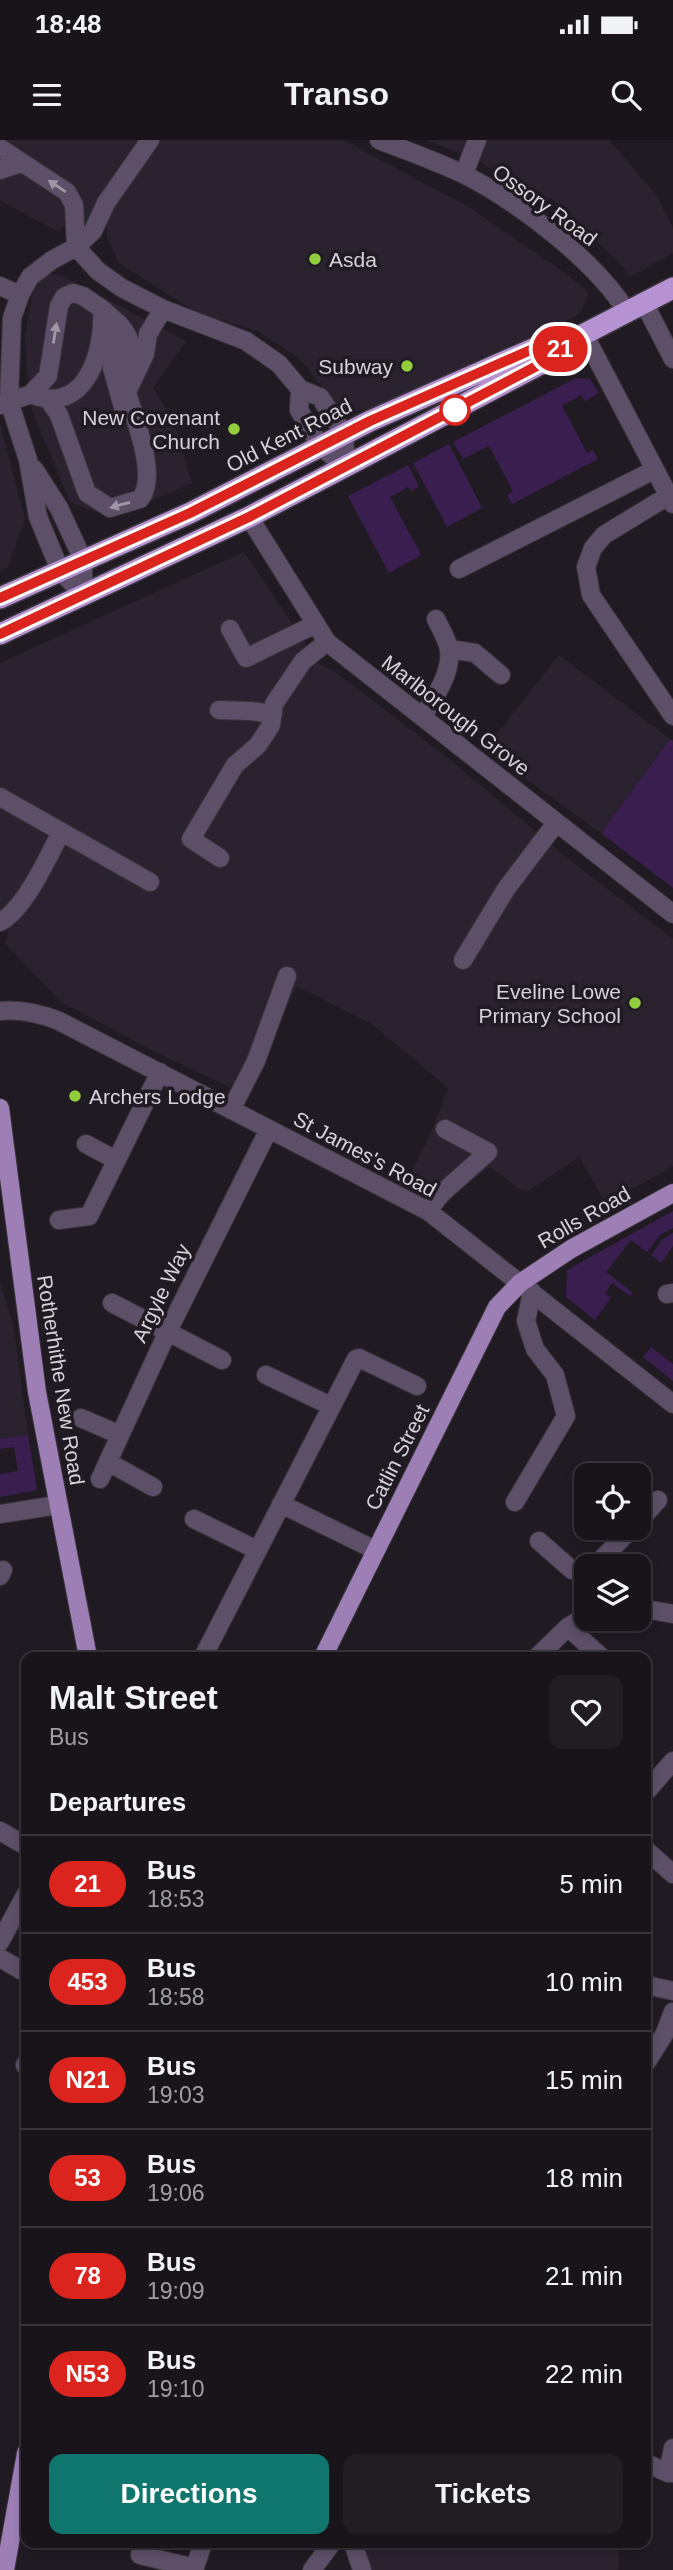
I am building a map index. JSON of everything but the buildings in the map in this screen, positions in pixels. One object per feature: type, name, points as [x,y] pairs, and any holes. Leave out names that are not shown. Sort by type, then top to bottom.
[{"type":"highway","name":"Old Kent Road","points":[[0,634],[249,517],[552,358],[575,339],[673,288]]},
{"type":"highway","name":"Old Kent Road","points":[[0,598],[190,513],[344,434],[535,348],[575,339]]},
{"type":"main road","name":"Rotherhithe New Road","points":[[0,1108],[37,1392],[87,1652]]},
{"type":"main road","name":"Rolls Road","points":[[526,1287],[582,1242],[673,1193]]},
{"type":"main road","name":"Catlin Street","points":[[325,1652],[492,1316],[497,1307],[526,1287]]},
{"type":"main road","points":[[5,2570],[21,2481]]},
{"type":"street","points":[[83,594],[83,560],[59,508],[28,460],[5,403],[12,318],[30,277],[52,260],[76,247],[93,231],[106,203],[150,140]]},
{"type":"street","name":"Ossory Road","points":[[380,140],[464,174],[540,224],[635,307],[673,359]]},
{"type":"street","points":[[464,174],[477,140]]},
{"type":"street","points":[[0,148],[67,192],[74,205],[76,247],[110,280],[163,309],[246,341],[279,364],[300,389],[320,397],[344,434],[346,467]]},
{"type":"street","points":[[0,170],[21,163]]},
{"type":"street","points":[[0,286],[20,295]]},
{"type":"street","points":[[5,403],[31,394],[48,376],[59,306],[64,297],[73,293],[83,296],[119,324],[132,344],[127,371],[117,388],[138,448],[143,454]]},
{"type":"street","points":[[102,309],[148,334]]},
{"type":"street","points":[[31,394],[49,400],[71,394],[83,384],[94,367],[100,348],[102,309]]},
{"type":"street","points":[[49,400],[59,415],[87,493],[104,507],[116,508],[140,499],[145,493],[147,475],[141,438],[127,392],[145,354],[148,334],[163,309]]},
{"type":"street","points":[[575,339],[671,500],[604,535],[593,548],[586,567],[591,595],[673,716]]},
{"type":"street","points":[[300,389],[299,410],[320,446],[346,467]]},
{"type":"street","points":[[28,460],[38,517],[60,570],[83,594]]},
{"type":"street","points":[[459,569],[654,470]]},
{"type":"street","name":"Marlborough Grove","points":[[249,517],[327,642],[673,914]]},
{"type":"street","points":[[422,717],[440,688],[448,666],[449,649],[436,619]]},
{"type":"street","points":[[230,629],[246,658],[316,624]]},
{"type":"street","points":[[220,858],[191,839],[235,765],[258,745],[271,725],[274,704],[303,661],[327,642]]},
{"type":"street","points":[[449,649],[475,653],[501,675]]},
{"type":"street","points":[[219,710],[273,714]]},
{"type":"street","points":[[1,799],[150,882]]},
{"type":"street","points":[[463,960],[506,889],[556,823]]},
{"type":"street","points":[[0,922],[8,917],[37,879],[61,832]]},
{"type":"street","points":[[231,1110],[256,1061],[287,976]]},
{"type":"street","name":"St James's Road","points":[[0,1011],[38,1013],[60,1021],[428,1211],[673,1404]]},
{"type":"street","points":[[59,1220],[89,1216],[160,1072]]},
{"type":"street","name":"Argyle Way","points":[[100,1479],[167,1331],[269,1129]]},
{"type":"street","points":[[428,1211],[441,1194],[488,1152],[444,1129]]},
{"type":"street","points":[[86,1144],[116,1160]]},
{"type":"street","points":[[515,1502],[566,1416],[555,1375],[534,1349],[526,1321],[526,1287]]},
{"type":"street","points":[[112,1303],[222,1360]]},
{"type":"street","points":[[206,1652],[354,1363],[359,1358],[417,1386]]},
{"type":"street","points":[[266,1375],[331,1405]]},
{"type":"street","points":[[81,1418],[120,1436]]},
{"type":"street","points":[[108,1462],[153,1487]]},
{"type":"street","points":[[651,1508],[658,1500]]},
{"type":"street","points":[[0,1514],[57,1504]]},
{"type":"street","points":[[281,1504],[376,1550]]},
{"type":"street","points":[[194,1519],[257,1549]]},
{"type":"street","points":[[607,1554],[620,1540]]},
{"type":"street","points":[[539,1541],[574,1571]]},
{"type":"street","points":[[651,1610],[673,1614]]},
{"type":"street","points":[[542,1652],[574,1623]]},
{"type":"street","points":[[568,1627],[596,1652]]},
{"type":"street","points":[[651,1786],[673,1761]]},
{"type":"street","points":[[0,1831],[21,1843]]},
{"type":"street","points":[[651,1854],[673,1874]]},
{"type":"street","points":[[0,1942],[21,1903]]},
{"type":"street","points":[[0,1958],[21,1970]]},
{"type":"street","points":[[651,1986],[673,1992]]},
{"type":"street","points":[[651,2055],[665,2033],[673,2012]]},
{"type":"street","points":[[651,2465],[671,2473],[673,2448]]},
{"type":"street","points":[[142,2548],[140,2555],[195,2569],[201,2548]]},
{"type":"street","points":[[312,2570],[328,2548]]},
{"type":"street","points":[[355,2548],[362,2570]]},
{"type":"shaded area","name":"Asda","points":[[0,140],[343,140],[469,207],[589,292],[582,310],[574,317],[372,409],[352,411],[336,405],[300,359],[258,331],[199,314],[119,263],[107,237],[107,227],[69,221],[58,231],[0,201]]},
{"type":"shaded area","points":[[426,140],[609,140],[656,195],[673,228],[673,253],[630,277],[620,263],[550,197],[544,204],[479,161]]},
{"type":"shaded area","points":[[53,274],[61,275],[186,341],[153,388],[173,419],[192,483],[112,518],[70,502],[32,410],[25,335],[32,295],[42,278]]},
{"type":"shaded area","points":[[576,378],[590,379],[599,393],[585,401],[581,395],[562,406],[587,453],[593,450],[598,459],[512,504],[507,495],[513,491],[489,446],[463,459],[453,442]]},
{"type":"shaded area","points":[[0,424],[25,518],[8,567],[0,571]]},
{"type":"shaded area","points":[[449,444],[482,508],[447,527],[413,463]]},
{"type":"shaded area","points":[[408,465],[419,486],[411,491],[408,487],[390,497],[421,555],[389,573],[348,496]]},
{"type":"shaded area","points":[[244,552],[320,665],[334,671],[448,758],[572,862],[673,939],[673,1166],[606,1204],[579,1157],[528,1191],[521,1190],[490,1167],[443,1202],[408,1179],[432,1131],[448,1088],[372,1024],[297,986],[244,1094],[153,1051],[60,1001],[5,943],[10,925],[0,913],[0,663]]},
{"type":"shaded area","points":[[559,655],[670,739],[601,833],[485,749]]},
{"type":"shaded area","points":[[670,739],[673,741],[673,888],[601,833]]},
{"type":"shaded area","points":[[673,1211],[673,1228],[660,1235],[647,1252],[631,1240],[606,1272],[633,1293],[630,1296],[612,1283],[605,1293],[611,1298],[595,1320],[566,1297],[567,1270]]},
{"type":"shaded area","points":[[673,1233],[673,1246],[661,1263],[651,1255],[663,1239]]},
{"type":"shaded area","points":[[0,1282],[14,1329],[28,1435],[0,1439]]},
{"type":"shaded area","points":[[651,1347],[673,1364],[673,1381],[643,1357]]},
{"type":"shaded area","points":[[28,1435],[37,1490],[0,1497],[0,1474],[18,1471],[14,1447],[0,1449],[0,1439]]},
{"type":"shaded area","points":[[362,2548],[619,2548],[618,2570],[371,2570]]},
{"type":"bus line","name":"21","points":[[0,598],[190,513],[370,421],[535,348],[548,343],[565,344],[552,358],[368,456],[202,540],[0,634]]},
{"type":"place","name":"Asda","points":[[315,259]]},
{"type":"place","name":"Subway","points":[[407,366]]},
{"type":"place","name":"New Covenant Church","points":[[234,429]]},
{"type":"place","name":"Eveline Lowe Primary School","points":[[635,1003]]},
{"type":"place","name":"Archers Lodge","points":[[75,1096]]}]
